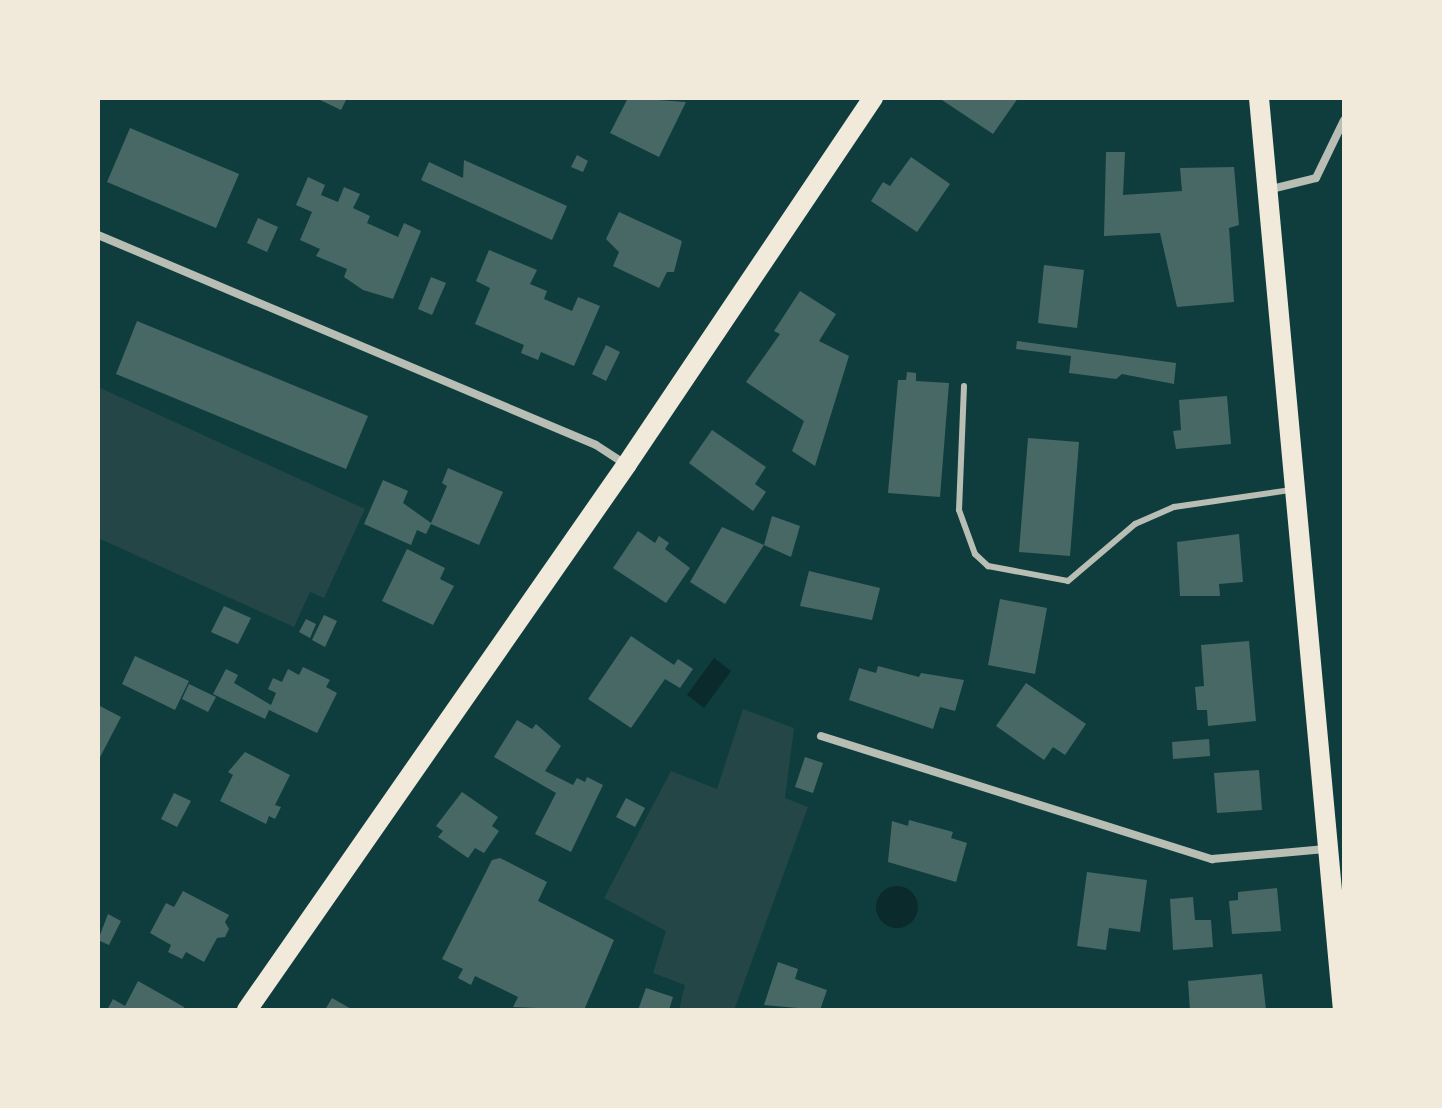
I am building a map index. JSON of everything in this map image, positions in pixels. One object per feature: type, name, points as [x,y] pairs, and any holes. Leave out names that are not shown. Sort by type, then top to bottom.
[{"type":"main road","points":[[247,1010],[627,464],[873,98]]},
{"type":"main road","points":[[1259,98],[1343,1010]]},
{"type":"street","points":[[1267,190],[1316,178],[1344,120]]},
{"type":"street","points":[[98,235],[596,445],[627,464]]},
{"type":"street","points":[[821,736],[1212,859],[1327,849]]},
{"type":"lane","points":[[964,386],[959,510],[975,554],[988,566],[1068,581],[1135,524],[1174,507],[1294,489]]},
{"type":"shaded area","points":[[98,387],[365,509],[324,598],[310,592],[294,627],[98,538]]},
{"type":"shaded area","points":[[714,658],[731,671],[704,708],[687,695]]},
{"type":"shaded area","points":[[743,709],[794,728],[785,798],[808,807],[734,1010],[679,1010],[685,985],[653,973],[666,931],[604,898],[671,771],[717,789]]},
{"type":"shaded area","points":[[897,886],[912,892],[918,907],[912,922],[897,928],[882,922],[876,907],[882,892]]},
{"type":"building","points":[[316,98],[347,98],[341,110]]},
{"type":"building","points":[[628,98],[686,102],[659,157],[610,133]]},
{"type":"building","points":[[939,98],[1018,98],[993,134]]},
{"type":"building","points":[[130,128],[239,174],[216,228],[107,182]]},
{"type":"building","points":[[1106,152],[1125,152],[1123,195],[1182,191],[1180,168],[1234,167],[1239,225],[1229,228],[1234,302],[1177,307],[1160,233],[1104,236]]},
{"type":"building","points":[[577,155],[588,161],[583,172],[571,167]]},
{"type":"building","points":[[911,157],[950,184],[917,232],[871,201],[883,182],[890,186]]},
{"type":"building","points":[[464,160],[567,206],[552,240],[421,180],[429,162],[463,178]]},
{"type":"building","points":[[308,177],[325,185],[321,195],[338,202],[344,187],[360,194],[353,208],[370,216],[367,223],[398,237],[404,223],[421,231],[393,299],[363,290],[344,277],[347,269],[316,256],[320,249],[300,240],[312,212],[296,205]]},
{"type":"building","points":[[619,212],[682,241],[674,272],[667,272],[659,288],[613,266],[619,252],[606,239]]},
{"type":"building","points":[[258,218],[278,227],[267,252],[247,243]]},
{"type":"building","points":[[489,250],[537,270],[530,284],[547,291],[544,299],[572,311],[578,297],[600,306],[574,366],[541,352],[538,360],[521,353],[524,345],[475,324],[490,288],[476,281]]},
{"type":"building","points":[[1044,265],[1084,270],[1077,328],[1038,323]]},
{"type":"building","points":[[431,277],[446,283],[432,315],[418,309]]},
{"type":"building","points":[[800,291],[836,314],[819,341],[849,356],[815,466],[792,451],[804,421],[746,382],[780,334],[774,331]]},
{"type":"building","points":[[137,321],[368,416],[346,469],[116,374]]},
{"type":"building","points":[[1017,341],[1176,363],[1174,384],[1122,374],[1116,379],[1069,373],[1071,356],[1016,349]]},
{"type":"building","points":[[606,345],[620,352],[606,381],[592,374]]},
{"type":"building","points":[[907,372],[916,373],[916,381],[949,383],[940,497],[888,493],[898,380],[906,380]]},
{"type":"building","points":[[1227,396],[1231,444],[1176,449],[1173,431],[1181,430],[1179,400]]},
{"type":"building","points":[[712,430],[766,467],[755,484],[766,492],[753,511],[689,463]]},
{"type":"building","points":[[1028,438],[1079,442],[1070,556],[1019,552]]},
{"type":"building","points":[[448,468],[503,492],[479,545],[431,524],[426,534],[417,530],[411,545],[364,524],[383,480],[408,491],[403,503],[431,523],[447,486],[442,483]]},
{"type":"building","points":[[772,516],[800,526],[791,557],[764,545]]},
{"type":"building","points":[[722,527],[764,545],[725,604],[690,582]]},
{"type":"building","points":[[638,531],[655,543],[659,536],[669,543],[665,549],[690,568],[666,603],[613,568]]},
{"type":"building","points":[[1239,534],[1243,582],[1219,584],[1220,596],[1180,596],[1177,542]]},
{"type":"building","points":[[407,549],[445,568],[440,579],[454,586],[433,625],[382,601]]},
{"type":"building","points":[[809,571],[880,588],[872,620],[800,606]]},
{"type":"building","points":[[1000,599],[1047,608],[1035,674],[988,665]]},
{"type":"building","points":[[224,606],[251,618],[238,644],[211,632]]},
{"type":"building","points":[[324,615],[337,621],[325,647],[312,640]]},
{"type":"building","points":[[306,619],[316,624],[310,638],[299,632]]},
{"type":"building","points":[[631,636],[674,665],[678,659],[693,669],[680,688],[665,679],[631,728],[588,699]]},
{"type":"building","points":[[1249,641],[1256,721],[1208,726],[1207,710],[1197,710],[1195,687],[1204,686],[1201,645]]},
{"type":"building","points":[[135,656],[189,681],[175,710],[122,684]]},
{"type":"building","points":[[878,666],[919,677],[921,673],[964,680],[955,711],[940,707],[933,729],[849,700],[859,668],[876,673]]},
{"type":"building","points":[[303,667],[330,680],[326,687],[337,693],[317,733],[269,710],[265,719],[213,694],[226,669],[238,675],[234,683],[271,705],[276,693],[268,689],[273,678],[282,682],[288,669],[299,675]]},
{"type":"building","points":[[1026,683],[1086,724],[1065,755],[1053,747],[1044,760],[996,726]]},
{"type":"building","points":[[189,684],[216,697],[208,712],[182,699]]},
{"type":"building","points":[[98,705],[121,717],[98,761]]},
{"type":"building","points":[[517,720],[532,729],[536,724],[561,746],[545,771],[573,785],[577,778],[585,782],[587,777],[603,785],[571,852],[535,834],[556,793],[494,757]]},
{"type":"building","points":[[1209,739],[1210,756],[1173,759],[1172,742]]},
{"type":"building","points":[[245,752],[290,775],[275,805],[281,807],[275,819],[269,816],[266,824],[220,801],[233,775],[228,772]]},
{"type":"building","points":[[805,757],[823,763],[813,793],[795,787]]},
{"type":"building","points":[[1259,770],[1262,810],[1217,813],[1214,773]]},
{"type":"building","points":[[462,792],[498,817],[492,826],[499,831],[484,853],[475,848],[468,858],[438,837],[443,831],[436,826]]},
{"type":"building","points":[[174,793],[191,801],[177,827],[161,819]]},
{"type":"building","points":[[626,798],[645,808],[635,827],[616,817]]},
{"type":"building","points":[[909,820],[953,832],[951,838],[967,843],[956,882],[888,862],[892,821],[908,826]]},
{"type":"building","points":[[500,858],[547,882],[538,901],[614,940],[584,1010],[513,1007],[518,997],[475,976],[471,985],[458,978],[463,969],[442,959],[492,860]]},
{"type":"building","points":[[1087,872],[1147,880],[1140,932],[1109,928],[1106,950],[1077,946]]},
{"type":"building","points":[[1277,888],[1281,931],[1232,934],[1229,901],[1238,900],[1238,892]]},
{"type":"building","points":[[183,891],[229,915],[225,922],[229,929],[225,937],[217,938],[204,962],[186,952],[182,959],[168,952],[171,945],[150,933],[166,903],[174,907]]},
{"type":"building","points":[[1193,897],[1195,920],[1211,920],[1213,947],[1173,950],[1170,899]]},
{"type":"building","points":[[108,914],[121,921],[109,945],[98,940]]},
{"type":"building","points":[[778,962],[798,969],[795,979],[827,990],[820,1010],[764,1005]]},
{"type":"building","points":[[1262,974],[1266,1010],[1190,1010],[1188,981]]},
{"type":"building","points":[[138,981],[184,1007],[183,1010],[107,1010],[113,999],[125,1006]]},
{"type":"building","points":[[646,988],[673,997],[669,1010],[638,1010]]},
{"type":"building","points":[[332,998],[353,1010],[325,1010]]}]
